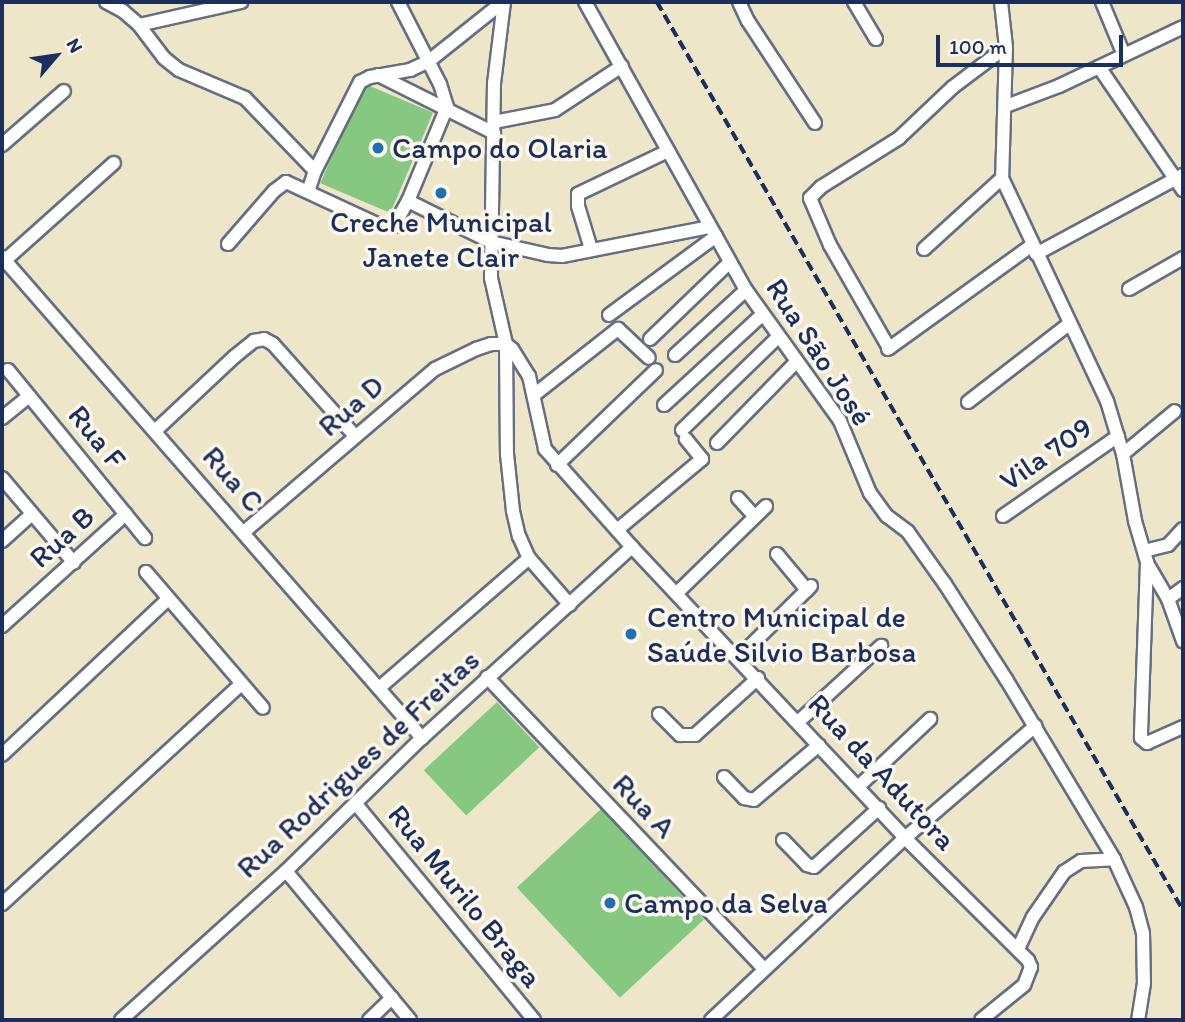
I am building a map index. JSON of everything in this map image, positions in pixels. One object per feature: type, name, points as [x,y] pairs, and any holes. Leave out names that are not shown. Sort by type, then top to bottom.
[{"type":"street","points":[[106,2],[123,11],[139,25],[164,58],[179,70],[245,97],[315,171]]},
{"type":"street","points":[[139,25],[241,2]]},
{"type":"street","points":[[228,244],[281,184],[291,183],[386,227],[398,222],[447,107],[429,61],[398,2]]},
{"type":"street","points":[[308,192],[315,171],[354,90],[364,79],[410,70],[429,61],[503,2]]},
{"type":"street","name":"Rua da Adutora","points":[[503,2],[494,128],[491,278],[506,344],[522,362],[534,395],[541,439],[557,465],[632,547],[678,592],[905,838],[1018,949]]},
{"type":"street","name":"Rua São José","points":[[585,2],[762,315],[840,421],[862,481],[878,506],[908,532],[932,565],[1035,726],[1114,859],[1136,907],[1143,933],[1144,983],[1138,1020]]},
{"type":"street","points":[[739,2],[748,21],[815,122]]},
{"type":"street","points":[[854,2],[876,38]]},
{"type":"street","points":[[1001,2],[1006,47],[1006,106],[1001,141],[1002,177],[1069,324],[1099,382],[1123,454],[1145,557],[1140,733],[1144,742],[1183,727]]},
{"type":"street","points":[[1102,2],[1124,55]]},
{"type":"street","points":[[1006,106],[1099,67],[1183,27]]},
{"type":"street","points":[[1006,47],[953,87],[899,138],[811,195],[812,208],[889,348],[1034,249],[1179,177]]},
{"type":"street","points":[[378,75],[494,128],[555,110],[622,66]]},
{"type":"street","points":[[1099,67],[1179,177],[1183,190]]},
{"type":"street","points":[[2,145],[64,91]]},
{"type":"street","points":[[591,249],[578,206],[578,194],[668,152]]},
{"type":"street","points":[[3,260],[114,163]]},
{"type":"street","points":[[924,249],[1002,177]]},
{"type":"street","points":[[408,201],[491,242],[562,256],[591,249],[713,232]]},
{"type":"street","points":[[609,315],[713,232]]},
{"type":"street","points":[[1129,289],[1183,258]]},
{"type":"street","name":"Rua C","points":[[3,260],[156,430],[422,738]]},
{"type":"street","points":[[650,339],[730,262]]},
{"type":"street","points":[[675,355],[747,290]]},
{"type":"street","points":[[664,405],[762,315]]},
{"type":"street","points":[[968,402],[1069,324]]},
{"type":"street","points":[[534,395],[618,329],[649,358]]},
{"type":"street","points":[[617,530],[702,458],[684,435],[778,337]]},
{"type":"street","name":"Rua F","points":[[156,430],[254,341],[264,339],[273,344],[355,436]]},
{"type":"street","name":"Rua D","points":[[244,532],[435,369],[476,349],[491,344],[506,344]]},
{"type":"street","points":[[506,344],[508,454],[513,511],[529,558],[570,605]]},
{"type":"street","points":[[717,443],[796,362]]},
{"type":"street","name":"Rua F","points":[[8,370],[145,537]]},
{"type":"street","points":[[557,465],[656,370]]},
{"type":"street","points":[[2,418],[29,396]]},
{"type":"street","points":[[1123,454],[1175,411]]},
{"type":"street","name":"Vila 709","points":[[1003,516],[1118,436]]},
{"type":"street","points":[[2,478],[74,563]]},
{"type":"street","points":[[738,498],[755,517]]},
{"type":"street","points":[[678,592],[766,506]]},
{"type":"street","points":[[2,541],[32,514]]},
{"type":"street","name":"Rua B","points":[[2,626],[126,514]]},
{"type":"street","points":[[1145,557],[1168,545],[1183,529]]},
{"type":"street","name":"Rua Rodrigues de Freitas","points":[[121,1020],[286,871],[487,677],[632,547]]},
{"type":"street","points":[[738,657],[809,588],[777,554]]},
{"type":"street","points":[[1145,557],[1168,599],[1183,641]]},
{"type":"street","points":[[379,688],[529,558]]},
{"type":"street","points":[[146,572],[263,708]]},
{"type":"street","points":[[1168,599],[1183,589]]},
{"type":"street","points":[[2,755],[168,599]]},
{"type":"street","points":[[798,722],[881,646]]},
{"type":"street","name":"Rua A","points":[[487,677],[764,969]]},
{"type":"street","points":[[659,714],[680,736],[692,736],[758,678]]},
{"type":"street","points":[[4,896],[241,684]]},
{"type":"street","points":[[859,786],[930,719]]},
{"type":"street","points":[[711,1020],[905,838],[1035,726]]},
{"type":"street","points":[[724,777],[744,798],[754,800],[819,745]]},
{"type":"street","name":"Rua Murilo Braga","points":[[356,804],[534,1020]]},
{"type":"street","points":[[783,840],[807,866],[814,867],[879,808]]},
{"type":"street","points":[[981,1020],[1010,999],[1028,978],[1031,967],[1018,949],[1033,917],[1064,872],[1081,861],[1114,859]]},
{"type":"street","points":[[286,871],[410,1020]]},
{"type":"street","points":[[369,1020],[392,998]]},
{"type":"green space","name":"Campo do Olaria","points":[[363,83],[433,113],[390,213],[320,183]]},
{"type":"green space","points":[[497,702],[539,747],[466,816],[424,770]]},
{"type":"green space","name":"Campo da Selva","points":[[601,809],[704,919],[620,998],[517,887]]},
{"type":"railway","points":[[657,2],[1183,910]]},
{"type":"place","name":"Campo do Olaria","points":[[378,148]]},
{"type":"place","name":"Creche Municipal Janete Clair","points":[[441,193]]},
{"type":"place","name":"Centro Municipal de Saúde Silvio Barbosa","points":[[631,634]]},
{"type":"place","name":"Campo da Selva","points":[[610,903]]}]
